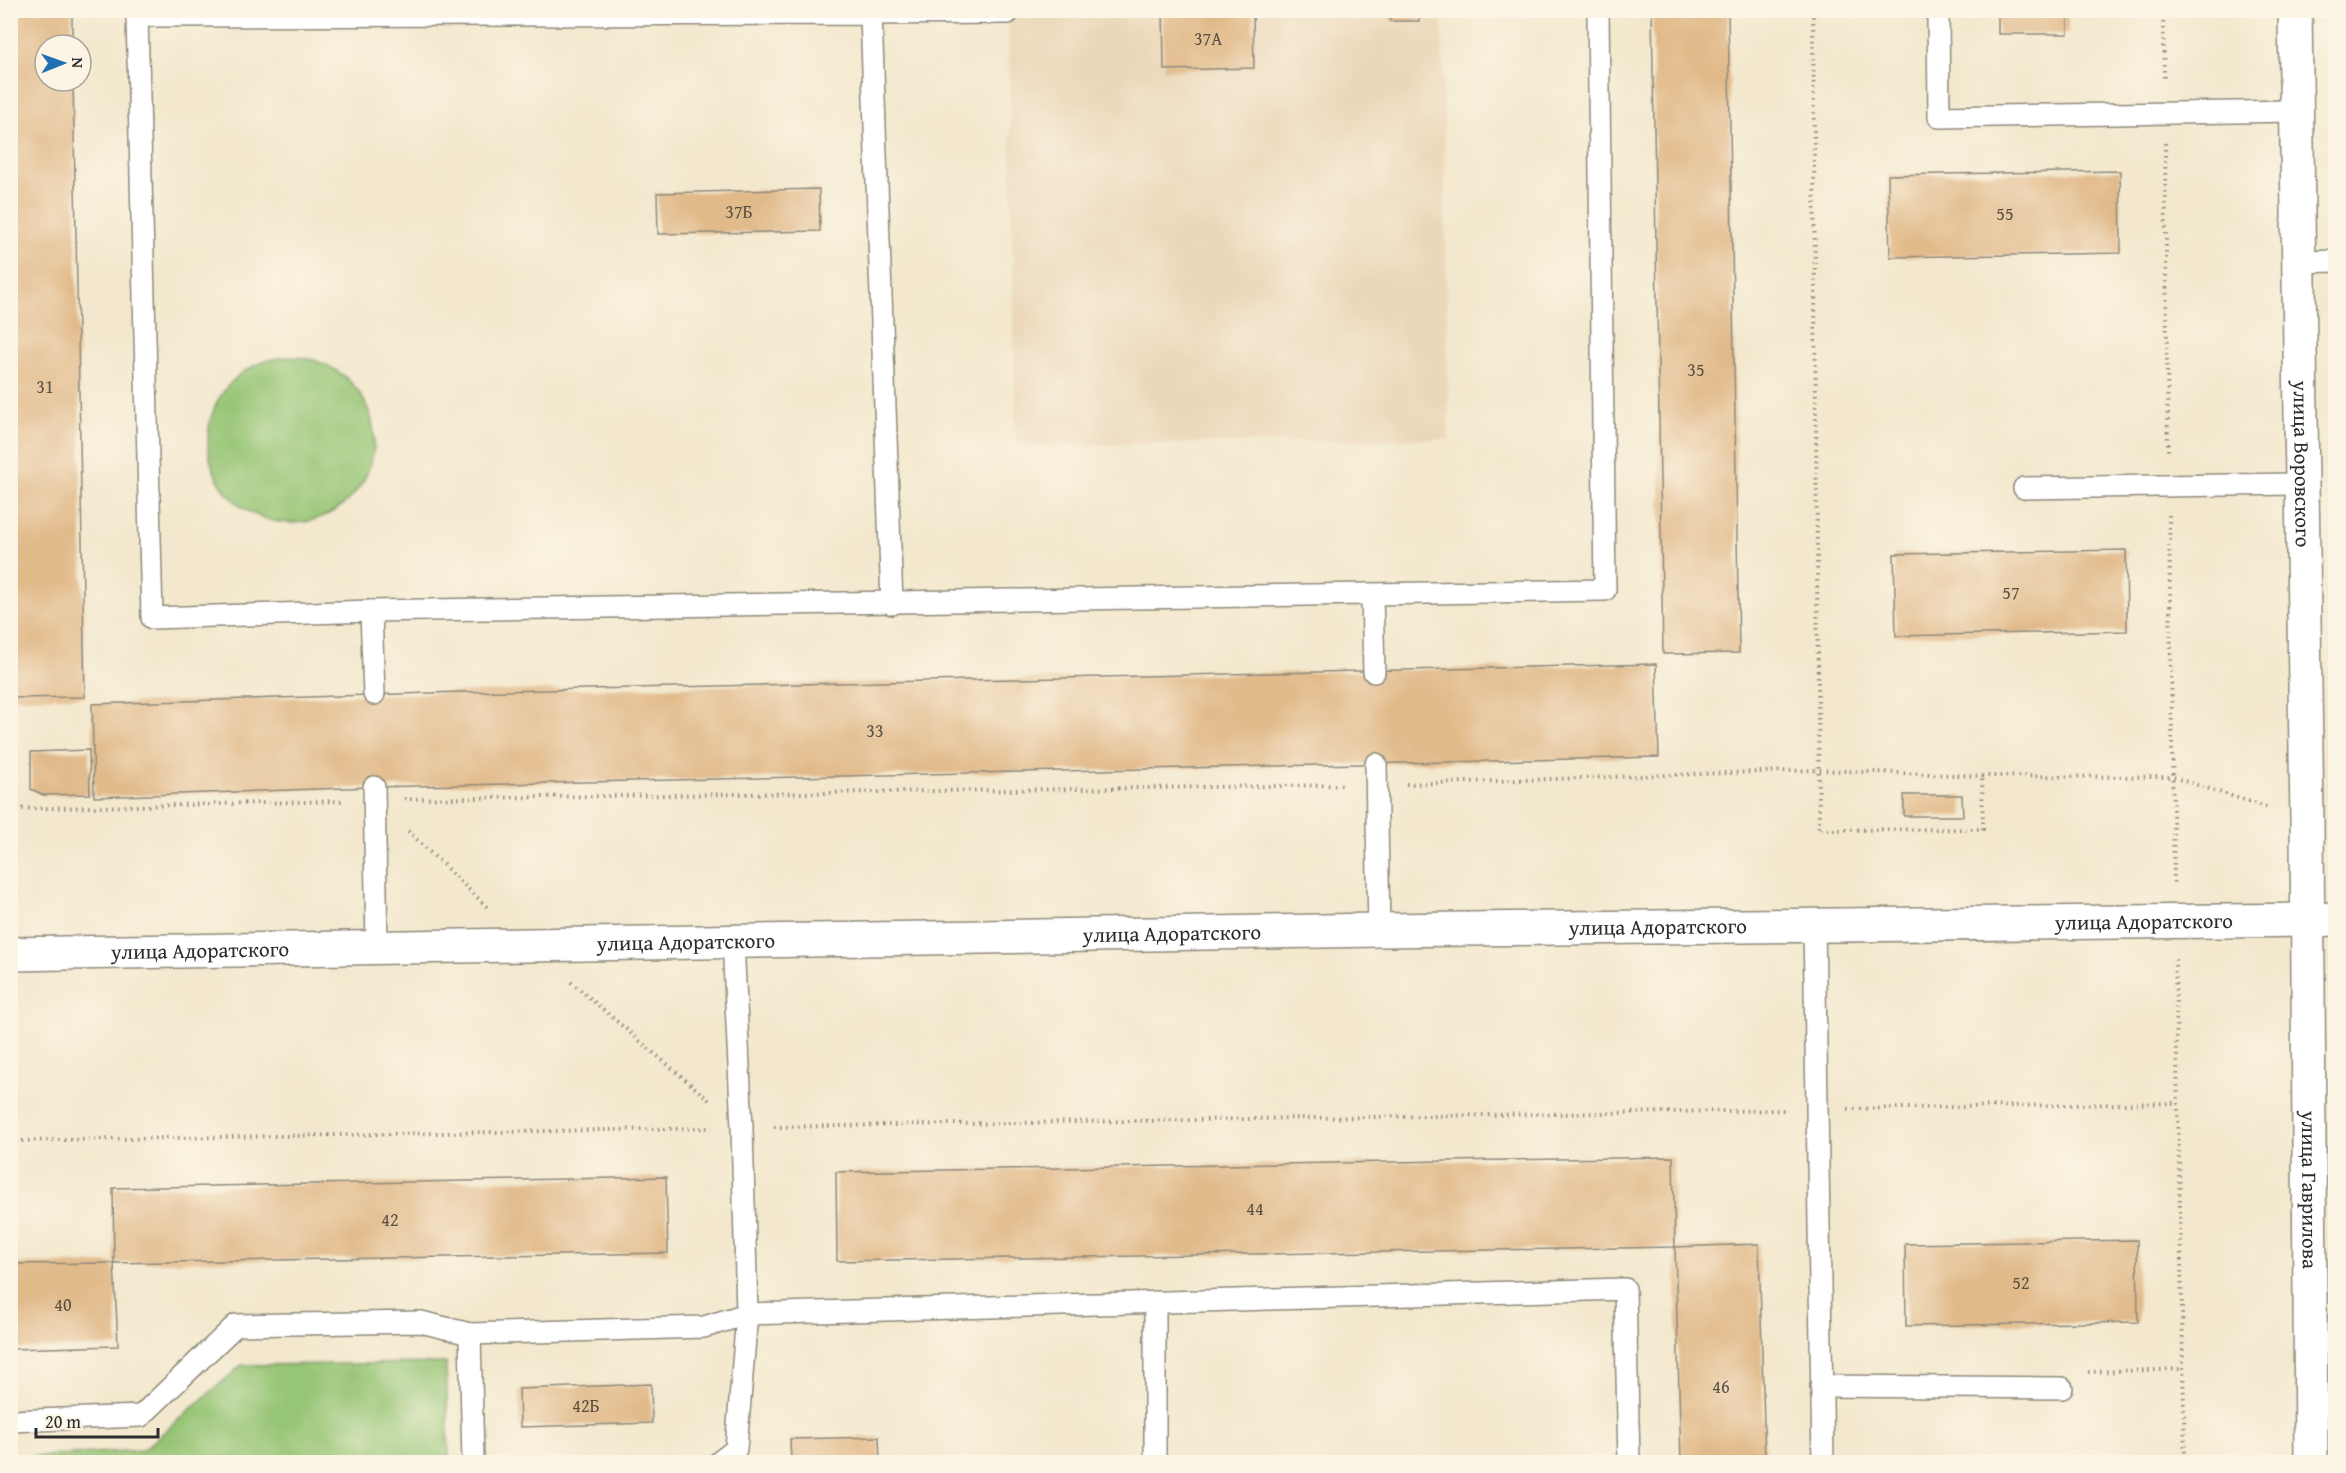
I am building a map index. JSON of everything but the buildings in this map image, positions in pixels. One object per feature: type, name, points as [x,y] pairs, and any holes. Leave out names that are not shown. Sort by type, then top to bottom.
[{"type":"street","name":"улица Воровского","points":[[2295,10],[2307,820],[2322,920]]},
{"type":"street","name":"улица Адоратского","points":[[10,954],[1379,930],[2322,920]]},
{"type":"street","name":"улица Гаврилова","points":[[2311,1462],[2322,920]]},
{"type":"lane","points":[[1008,13],[137,13],[152,618],[371,611],[892,604],[1605,590],[1598,10]]},
{"type":"lane","points":[[1938,10],[1939,117],[2296,111]]},
{"type":"lane","points":[[871,14],[892,604]]},
{"type":"lane","points":[[2298,262],[2336,261]]},
{"type":"lane","points":[[2024,488],[2169,488],[2301,484]]},
{"type":"lane","points":[[1372,595],[1374,672]]},
{"type":"lane","points":[[371,611],[374,694]]},
{"type":"lane","points":[[1376,775],[1379,930]]},
{"type":"lane","points":[[374,793],[377,947]]},
{"type":"lane","points":[[1814,925],[1815,1109],[1823,1462]]},
{"type":"lane","points":[[719,1462],[736,1449],[747,1314],[742,1128],[733,941]]},
{"type":"lane","points":[[10,1421],[141,1416],[236,1325],[421,1322],[470,1334],[704,1327],[747,1314],[1625,1289],[1629,1462]]},
{"type":"lane","points":[[1155,1302],[1155,1462]]},
{"type":"lane","points":[[470,1334],[473,1462]]},
{"type":"lane","points":[[1821,1386],[2062,1388]]},
{"type":"path","points":[[1813,10],[1819,830],[1983,829],[1982,776]]},
{"type":"path","points":[[2163,10],[2174,921],[2185,1462]]},
{"type":"path","points":[[10,809],[374,793],[1376,775],[1817,770],[1982,776],[2172,777],[2307,820]]},
{"type":"path","points":[[10,1141],[2177,1103]]},
{"type":"path","points":[[2062,1388],[2078,1372],[2183,1370]]},
{"type":"shaded area","points":[[1008,11],[1442,11],[1449,439],[1016,446]]},
{"type":"green space","points":[[291,357],[307,358],[323,363],[350,381],[368,408],[373,424],[373,456],[368,472],[350,499],[323,517],[307,522],[291,523],[275,522],[259,517],[232,499],[214,472],[209,456],[208,440],[209,424],[214,408],[232,381],[259,363],[275,358]]},
{"type":"green space","points":[[446,1363],[449,1462],[11,1462],[11,1458],[143,1450],[242,1365]]}]
